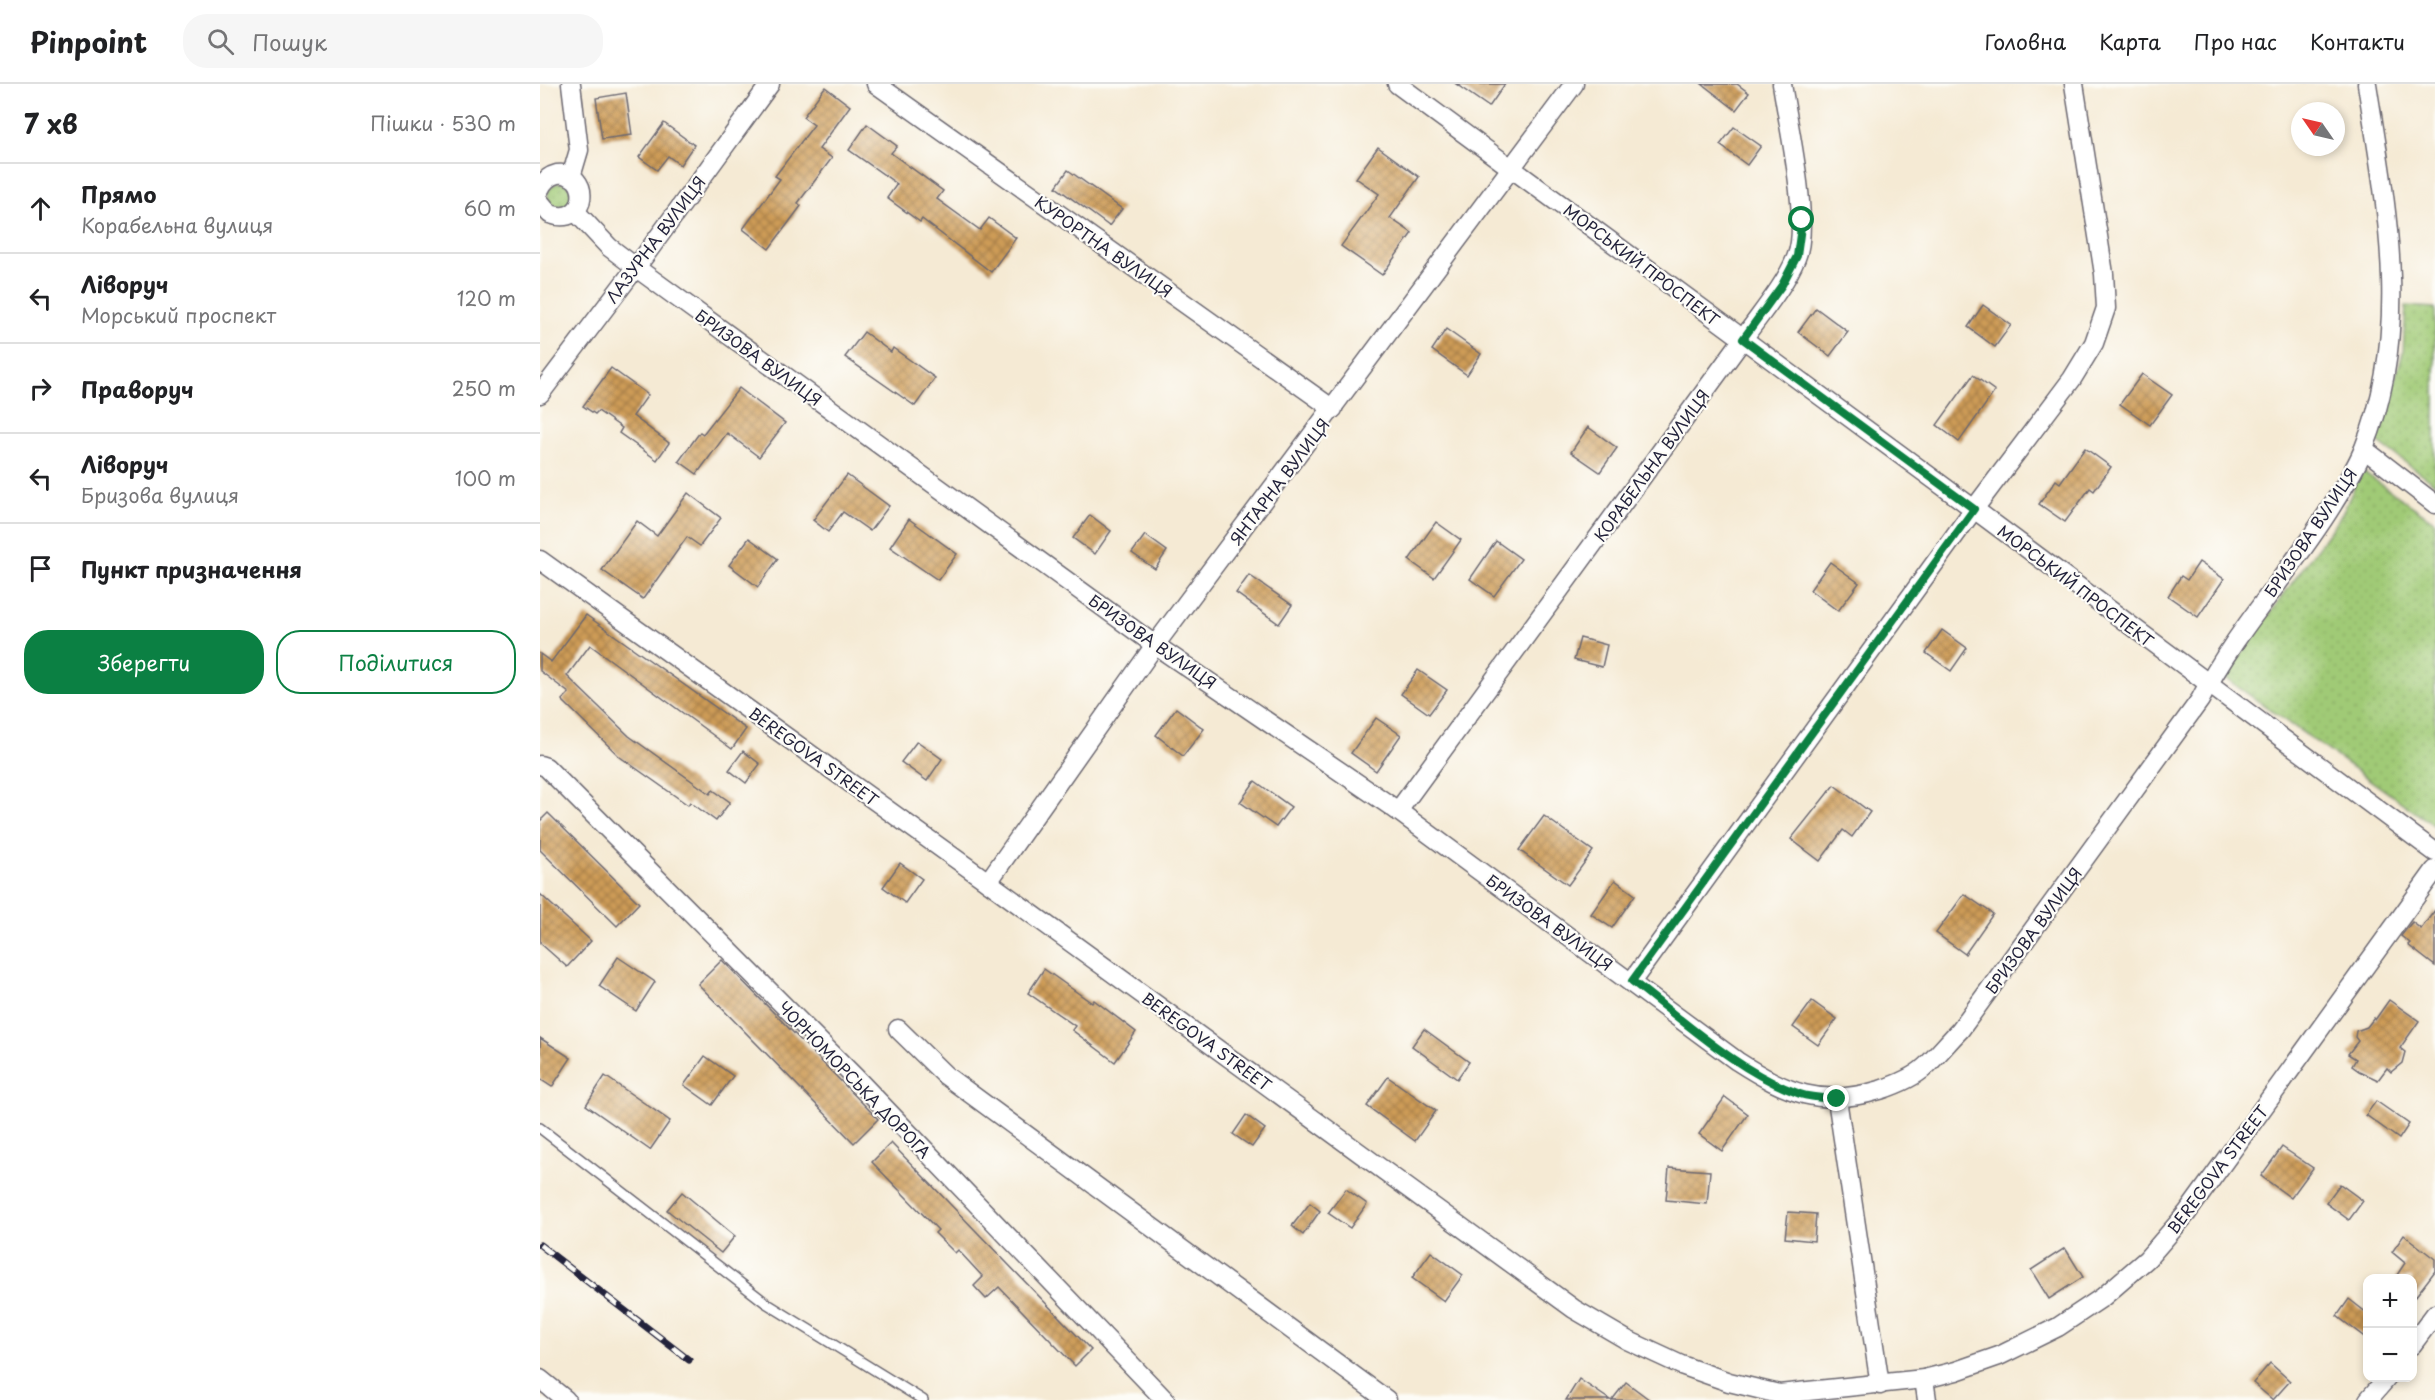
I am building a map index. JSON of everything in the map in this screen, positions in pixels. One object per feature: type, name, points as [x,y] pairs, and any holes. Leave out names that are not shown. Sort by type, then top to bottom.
[{"type":"street","points":[[571,84],[579,150],[571,177]]},
{"type":"street","name":"ЛАЗУРНА ВУЛИЦЯ","points":[[540,394],[770,84]]},
{"type":"street","name":"КУРОРТНА ВУЛИЦЯ","points":[[876,84],[1333,409]]},
{"type":"street","name":"МОРСЬКИЙ ПРОСПЕКТ","points":[[1397,84],[2435,852]]},
{"type":"street","name":"ЯНТАРНА ВУЛИЦЯ","points":[[988,882],[1155,645],[1574,84]]},
{"type":"street","name":"КОРАБЕЛЬНА ВУЛИЦЯ","points":[[1398,811],[1782,285],[1797,256],[1802,220],[1782,84]]},
{"type":"street","points":[[1632,981],[1974,509],[2072,379],[2094,343],[2106,308],[2104,274],[2074,84]]},
{"type":"street","name":"БРИЗОВА ВУЛИЦЯ","points":[[575,211],[603,241],[636,267],[1155,645],[1398,811],[1632,981],[1737,1061],[1770,1082],[1803,1095],[1837,1099],[1893,1086],[1923,1068],[1960,1030],[2200,700],[2221,662],[2332,505],[2364,449],[2386,377],[2391,339],[2392,302],[2391,260],[2367,84]]},
{"type":"street","points":[[540,189],[551,176],[565,174],[576,181],[582,193],[582,200],[575,211],[563,217],[556,217],[545,210],[540,202]]},
{"type":"street","points":[[2364,449],[2435,504]]},
{"type":"street","name":"BEREGOVA STREET","points":[[540,560],[988,882],[1574,1309],[1627,1340],[1681,1365],[1778,1397],[1924,1379],[1956,1371],[1999,1356],[2058,1327],[2103,1297],[2146,1259],[2187,1214],[2435,870]]},
{"type":"street","name":"ЧОРНОМОРСЬКА ДОРОГА","points":[[540,765],[546,767],[846,1069],[1166,1400]]},
{"type":"street","points":[[898,1029],[945,1075],[1387,1400]]},
{"type":"street","points":[[1837,1099],[1880,1385]]},
{"type":"street","points":[[2417,1338],[2435,1314]]},
{"type":"street","points":[[540,1379],[566,1400]]},
{"type":"street","points":[[1924,1379],[1928,1400]]},
{"type":"street","points":[[2368,1400],[2382,1382]]},
{"type":"lane","points":[[540,1128],[766,1302],[923,1400]]},
{"type":"green space","points":[[560,183],[565,184],[571,190],[571,200],[565,206],[560,207],[555,206],[549,200],[548,195],[549,190],[555,184]]},
{"type":"green space","points":[[2406,306],[2435,308],[2435,484],[2376,441],[2403,353]]},
{"type":"green space","points":[[2362,471],[2435,522],[2435,826],[2224,677],[2342,514]]},
{"type":"building","points":[[1456,84],[1505,84],[1489,107]]},
{"type":"building","points":[[1702,84],[1737,84],[1749,93],[1736,110]]},
{"type":"building","points":[[825,87],[850,106],[819,149],[832,158],[798,203],[801,206],[769,249],[743,229],[780,179],[775,176],[814,125],[803,117]]},
{"type":"building","points":[[626,93],[632,135],[602,139],[596,98]]},
{"type":"building","points":[[664,123],[694,145],[680,165],[668,156],[657,170],[639,157]]},
{"type":"building","points":[[867,124],[897,146],[891,153],[943,191],[937,199],[980,230],[989,218],[1016,238],[991,272],[922,219],[920,222],[887,198],[897,184],[849,150]]},
{"type":"building","points":[[1734,127],[1761,146],[1747,165],[1720,145]]},
{"type":"building","points":[[1378,147],[1419,177],[1390,218],[1412,233],[1382,275],[1341,246],[1379,194],[1356,178]]},
{"type":"building","points":[[1068,170],[1122,209],[1109,226],[1056,187]]},
{"type":"building","points":[[1983,305],[2011,325],[1995,347],[1968,327]]},
{"type":"building","points":[[1816,308],[1848,332],[1830,356],[1798,332]]},
{"type":"building","points":[[1446,329],[1481,354],[1467,375],[1432,350]]},
{"type":"building","points":[[864,332],[891,352],[893,348],[935,378],[915,406],[845,357]]},
{"type":"building","points":[[611,368],[648,395],[633,416],[669,443],[657,460],[619,433],[622,428],[598,411],[595,414],[583,406]]},
{"type":"building","points":[[2142,374],[2172,395],[2150,425],[2120,404]]},
{"type":"building","points":[[1973,375],[1995,391],[1959,442],[1937,425]]},
{"type":"building","points":[[739,388],[785,423],[759,457],[727,433],[697,474],[679,461],[700,432],[703,434]]},
{"type":"building","points":[[1588,427],[1617,448],[1600,472],[1571,452]]},
{"type":"building","points":[[2085,448],[2111,467],[2094,491],[2090,488],[2065,522],[2039,504],[2056,480],[2060,483]]},
{"type":"building","points":[[847,475],[889,506],[870,531],[843,512],[828,532],[813,520]]},
{"type":"building","points":[[688,493],[721,518],[700,546],[687,537],[643,599],[602,570],[637,521],[657,536]]},
{"type":"building","points":[[1090,515],[1111,531],[1095,554],[1073,538]]},
{"type":"building","points":[[909,519],[957,554],[938,580],[890,547]]},
{"type":"building","points":[[1436,522],[1461,540],[1434,578],[1409,560]]},
{"type":"building","points":[[1145,535],[1167,551],[1155,569],[1132,553]]},
{"type":"building","points":[[749,538],[778,559],[758,587],[729,565]]},
{"type":"building","points":[[1496,541],[1521,559],[1494,596],[1470,579]]},
{"type":"building","points":[[1830,562],[1859,583],[1838,611],[1810,590]]},
{"type":"building","points":[[2199,562],[2224,579],[2198,617],[2168,596],[2181,576],[2187,580]]},
{"type":"building","points":[[1249,575],[1292,605],[1279,624],[1236,593]]},
{"type":"building","points":[[586,615],[746,729],[732,749],[590,645],[567,676],[629,736],[710,794],[713,790],[730,802],[716,821],[690,802],[688,805],[620,757],[562,700],[569,693],[540,671],[540,654],[551,662]]},
{"type":"building","points":[[1942,630],[1967,648],[1951,671],[1926,653]]},
{"type":"building","points":[[1580,638],[1607,645],[1602,667],[1574,660]]},
{"type":"building","points":[[1418,670],[1447,690],[1429,714],[1401,694]]},
{"type":"building","points":[[1176,708],[1204,729],[1183,756],[1156,735]]},
{"type":"building","points":[[1376,718],[1401,735],[1376,771],[1351,753]]},
{"type":"building","points":[[917,741],[942,759],[927,781],[901,762]]},
{"type":"building","points":[[743,751],[760,764],[746,783],[729,770]]},
{"type":"building","points":[[1255,781],[1291,807],[1276,827],[1240,802]]},
{"type":"building","points":[[1834,785],[1870,812],[1852,837],[1843,830],[1820,861],[1791,839]]},
{"type":"building","points":[[548,813],[639,903],[617,926],[540,850],[540,821]]},
{"type":"building","points":[[1544,816],[1593,851],[1568,885],[1519,850]]},
{"type":"building","points":[[900,863],[922,879],[905,903],[883,887]]},
{"type":"building","points":[[1615,880],[1635,895],[1612,928],[1591,914]]},
{"type":"building","points":[[540,894],[591,941],[567,967],[540,943]]},
{"type":"building","points":[[1964,894],[1993,914],[1965,954],[1936,933]]},
{"type":"building","points":[[2435,910],[2435,966],[2408,945],[2410,943],[2401,936],[2412,922],[2421,929]]},
{"type":"building","points":[[618,957],[655,982],[636,1011],[599,986]]},
{"type":"building","points":[[722,960],[878,1119],[854,1143],[698,984]]},
{"type":"building","points":[[1044,969],[1092,1003],[1094,1000],[1136,1032],[1115,1062],[1072,1030],[1075,1026],[1028,993]]},
{"type":"building","points":[[2389,1000],[2419,1021],[2400,1048],[2405,1052],[2402,1063],[2391,1072],[2387,1068],[2378,1080],[2352,1066],[2356,1059],[2348,1054],[2358,1041],[2355,1037],[2356,1031],[2367,1027],[2374,1018],[2375,1020]]},
{"type":"building","points":[[1812,1001],[1837,1019],[1818,1045],[1793,1027]]},
{"type":"building","points":[[1424,1029],[1469,1062],[1457,1079],[1412,1046]]},
{"type":"building","points":[[540,1038],[571,1058],[552,1087],[540,1079]]},
{"type":"building","points":[[705,1056],[733,1076],[712,1105],[684,1085]]},
{"type":"building","points":[[605,1076],[670,1121],[650,1150],[586,1105]]},
{"type":"building","points":[[1388,1077],[1436,1111],[1415,1141],[1367,1106]]},
{"type":"building","points":[[1725,1097],[1748,1114],[1722,1151],[1699,1134]]},
{"type":"building","points":[[2376,1101],[2409,1124],[2399,1139],[2366,1115]]},
{"type":"building","points":[[1246,1115],[1265,1129],[1252,1147],[1233,1134]]},
{"type":"building","points":[[891,1143],[1091,1350],[1075,1366],[999,1287],[986,1299],[974,1286],[983,1277],[958,1250],[955,1253],[935,1233],[938,1230],[872,1162]]},
{"type":"building","points":[[2282,1147],[2313,1168],[2291,1198],[2261,1176]]},
{"type":"building","points":[[1669,1168],[1710,1171],[1707,1204],[1666,1200]]},
{"type":"building","points":[[2340,1184],[2363,1201],[2349,1220],[2326,1203]]},
{"type":"building","points":[[1346,1189],[1367,1204],[1350,1228],[1328,1213]]},
{"type":"building","points":[[682,1192],[735,1236],[721,1253],[667,1210]]},
{"type":"building","points":[[1310,1203],[1320,1211],[1303,1235],[1292,1226]]},
{"type":"building","points":[[1788,1212],[1816,1214],[1814,1241],[1785,1238]]},
{"type":"building","points":[[2404,1235],[2435,1259],[2435,1271],[2417,1294],[2417,1274],[2398,1274],[2405,1263],[2392,1252]]},
{"type":"building","points":[[2065,1248],[2083,1277],[2049,1299],[2031,1270]]},
{"type":"building","points":[[1431,1252],[1463,1275],[1444,1301],[1412,1278]]},
{"type":"building","points":[[2349,1299],[2363,1310],[2363,1336],[2337,1316]]},
{"type":"building","points":[[2270,1363],[2290,1381],[2273,1400],[2253,1383]]},
{"type":"building","points":[[1579,1379],[1610,1400],[1566,1400]]},
{"type":"building","points":[[1626,1382],[1650,1400],[1612,1400]]},
{"type":"railway","points":[[540,1245],[689,1360]]},
{"type":"route","points":[[1802,220],[1797,256],[1782,285],[1743,339],[1974,509],[1632,981],[1737,1061],[1770,1082],[1803,1095],[1837,1099]]}]
